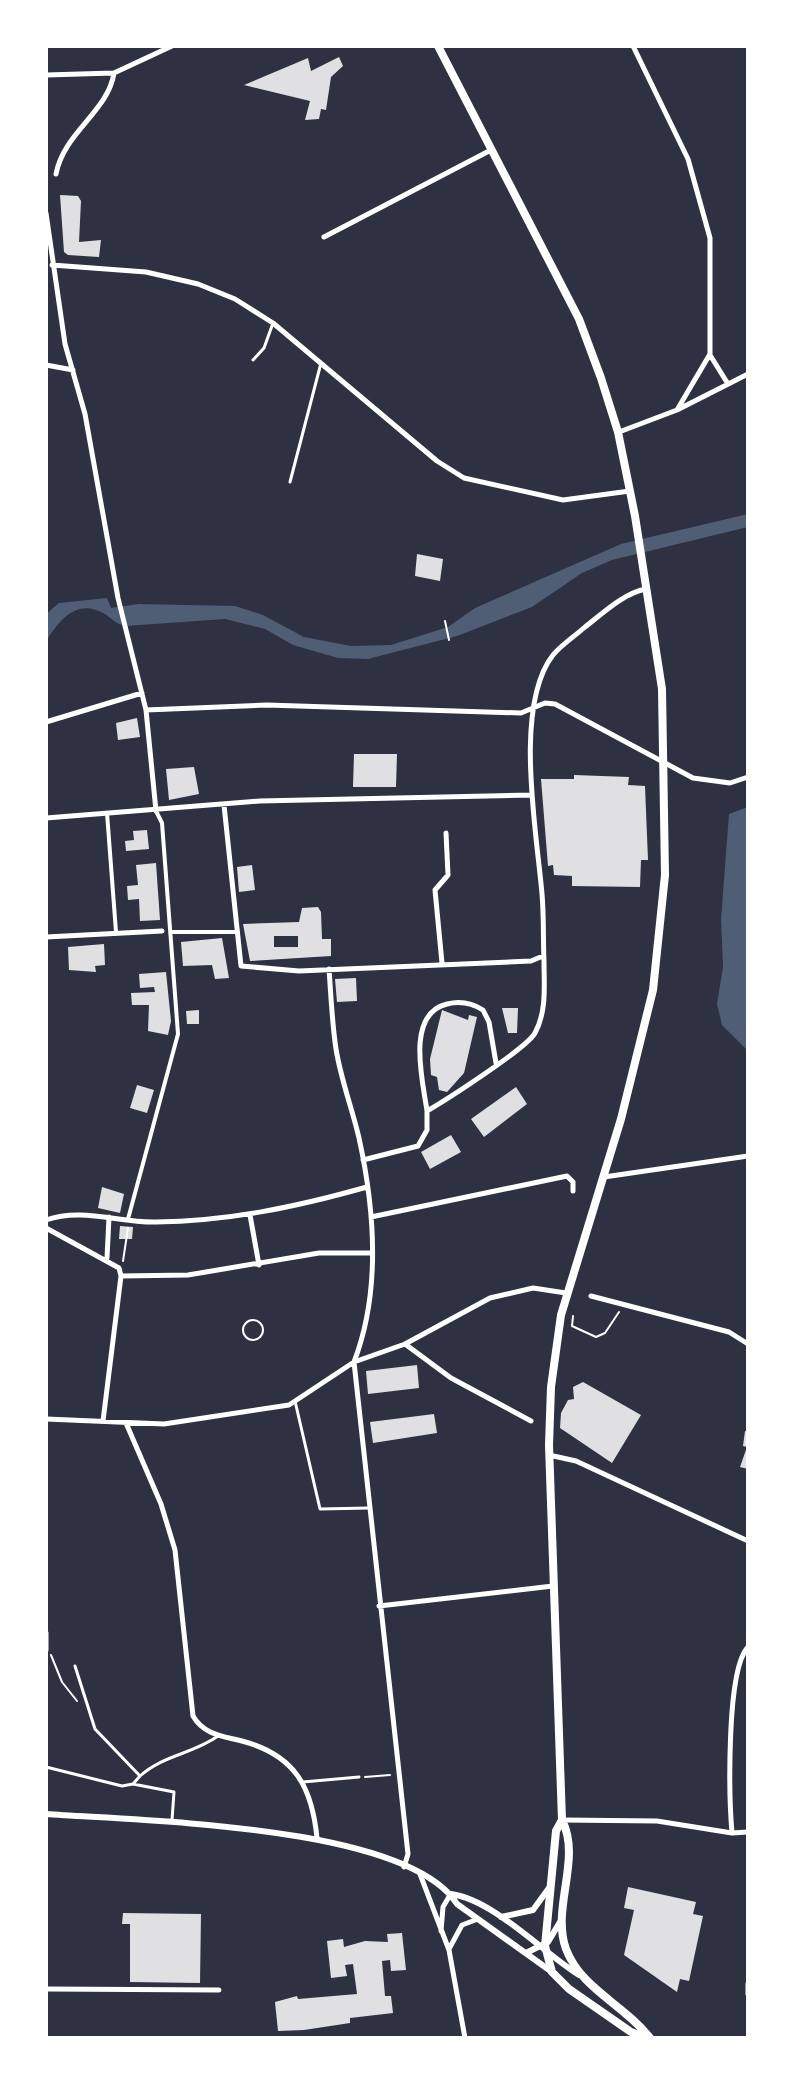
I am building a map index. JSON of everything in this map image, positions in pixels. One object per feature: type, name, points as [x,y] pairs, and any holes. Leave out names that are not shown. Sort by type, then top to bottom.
[{"type":"main road","points":[[438,46],[579,319],[618,432],[635,516],[662,689],[664,888],[653,990],[636,1066],[566,1293],[551,1387],[549,1455],[562,1820],[567,1841],[561,1918],[563,1940],[579,1975],[638,2022],[648,2038]]},
{"type":"main road","points":[[562,1820],[556,1831],[544,1948],[552,1972],[606,2015],[648,2038]]},
{"type":"street","points":[[46,75],[114,73],[172,46]]},
{"type":"street","points":[[633,46],[700,191],[711,250],[710,354],[677,410]]},
{"type":"street","points":[[56,174],[62,154],[78,128],[111,91],[114,73]]},
{"type":"street","points":[[324,237],[491,150]]},
{"type":"street","points":[[46,213],[52,265],[85,414],[118,598],[146,710],[156,811],[162,823],[172,932],[178,1034],[128,1221]]},
{"type":"street","points":[[52,265],[146,272],[198,284],[235,299],[273,323],[447,468],[464,478],[563,500],[630,491]]},
{"type":"street","points":[[710,354],[728,384]]},
{"type":"street","points":[[46,365],[73,370]]},
{"type":"street","points":[[618,432],[677,410],[748,374]]},
{"type":"street","points":[[427,1111],[455,1095],[526,1044],[538,1027],[545,982],[542,896],[531,795],[534,707],[544,671],[553,655],[607,610],[634,591],[646,589]]},
{"type":"street","points":[[46,722],[142,693]]},
{"type":"street","points":[[146,710],[267,705],[521,713],[534,707],[555,704],[665,766],[712,782],[730,783],[748,777]]},
{"type":"street","points":[[46,818],[260,801],[531,795]]},
{"type":"street","points":[[224,805],[241,966],[329,969],[531,961],[543,956]]},
{"type":"street","points":[[107,813],[116,932]]},
{"type":"street","points":[[442,963],[435,890],[448,875],[446,833]]},
{"type":"street","points":[[46,937],[162,931]]},
{"type":"street","points":[[172,932],[235,932]]},
{"type":"street","points":[[329,969],[336,1048],[363,1160],[371,1217],[371,1297],[364,1336],[354,1362],[408,1854],[404,1867]]},
{"type":"street","points":[[363,1160],[418,1146],[427,1130],[420,1043],[430,1013],[440,1006],[464,1003],[483,1010],[489,1022],[496,1063]]},
{"type":"street","points":[[603,1177],[748,1156]]},
{"type":"street","points":[[371,1217],[567,1176],[573,1182],[573,1191]]},
{"type":"street","points":[[46,1220],[109,1217],[153,1222],[250,1215],[287,1210],[367,1187]]},
{"type":"street","points":[[250,1215],[259,1266]]},
{"type":"street","points":[[107,1258],[109,1217]]},
{"type":"street","points":[[46,1228],[116,1263],[121,1276],[103,1421]]},
{"type":"street","points":[[121,1276],[188,1275],[259,1266],[319,1253],[372,1253]]},
{"type":"street","points":[[46,1419],[55,1422],[164,1424],[268,1410],[295,1401],[354,1362],[405,1344],[490,1298],[533,1288],[566,1293]]},
{"type":"street","points":[[591,1296],[729,1332],[748,1344]]},
{"type":"street","points":[[405,1344],[451,1378],[531,1421]]},
{"type":"street","points":[[46,1429],[55,1422]]},
{"type":"street","points":[[126,1423],[161,1504],[175,1550],[181,1581],[190,1706],[198,1725],[218,1736],[269,1751],[303,1782],[312,1797],[317,1838]]},
{"type":"street","points":[[549,1455],[576,1461],[748,1541]]},
{"type":"street","points":[[379,1606],[553,1586]]},
{"type":"street","points":[[46,1633],[46,1648]]},
{"type":"street","points":[[732,1833],[730,1777],[737,1674],[740,1657],[748,1647]]},
{"type":"street","points":[[46,1814],[317,1838],[358,1848],[420,1874],[451,1894],[463,1896],[499,1917],[579,1975]]},
{"type":"street","points":[[562,1820],[657,1821],[732,1833],[748,1832]]},
{"type":"street","points":[[420,1874],[449,1950],[465,2038]]},
{"type":"street","points":[[499,1917],[516,1917],[533,1910],[553,1881]]},
{"type":"street","points":[[451,1894],[457,1904],[552,1972]]},
{"type":"street","points":[[441,1932],[443,1907],[451,1894]]},
{"type":"street","points":[[526,1953],[544,1948],[556,1932],[561,1918]]},
{"type":"street","points":[[449,1950],[462,1925],[478,1919]]},
{"type":"street","points":[[748,1984],[748,1994]]},
{"type":"street","points":[[46,1989],[219,1990]]},
{"type":"lane","points":[[253,360],[264,348],[273,323]]},
{"type":"lane","points":[[290,482],[321,363]]},
{"type":"lane","points":[[295,1401],[320,1509],[369,1508]]},
{"type":"lane","points":[[75,1666],[95,1729],[140,1776]]},
{"type":"lane","points":[[133,1784],[162,1760],[205,1745],[218,1736]]},
{"type":"lane","points":[[46,1767],[122,1786],[133,1784],[174,1792],[172,1824]]},
{"type":"lane","points":[[303,1782],[359,1777]]},
{"type":"path","points":[[445,621],[449,640]]},
{"type":"path","points":[[121,1276],[128,1221]]},
{"type":"path","points":[[573,1316],[572,1326],[596,1337],[605,1333],[614,1316],[626,1307]]},
{"type":"path","points":[[249,1320],[256,1320],[263,1326],[263,1333],[257,1339],[247,1339],[243,1326],[249,1320]]},
{"type":"path","points":[[46,1648],[62,1682],[83,1708]]},
{"type":"path","points":[[359,1777],[399,1774]]},
{"type":"water","points":[[748,514],[748,527],[612,560],[582,573],[532,607],[457,636],[368,659],[338,658],[293,645],[265,629],[225,619],[125,626],[103,613],[85,608],[63,619],[46,641],[46,614],[59,603],[107,598],[111,608],[139,604],[235,606],[263,615],[304,637],[351,646],[391,645],[448,627],[475,608],[621,544]]},
{"type":"water","points":[[748,807],[748,1051],[722,1025],[717,1004],[723,967],[721,919],[729,814]]},
{"type":"building","points":[[339,57],[343,66],[331,77],[326,110],[321,109],[319,119],[305,120],[310,101],[244,85],[308,58],[311,71]]},
{"type":"building","points":[[60,195],[78,196],[81,201],[79,242],[101,240],[99,257],[68,255],[64,252]]},
{"type":"building","points":[[417,554],[443,559],[440,581],[415,576]]},
{"type":"building","points":[[137,718],[140,737],[118,740],[116,723]]},
{"type":"building","points":[[354,754],[397,754],[396,787],[353,787]]},
{"type":"building","points":[[194,767],[199,794],[169,800],[166,769]]},
{"type":"building","points":[[574,775],[629,777],[628,785],[645,786],[648,860],[641,860],[640,887],[572,886],[572,876],[554,875],[553,865],[548,866],[541,779],[574,779]]},
{"type":"building","points":[[147,830],[149,849],[126,851],[125,841],[134,840],[133,831]]},
{"type":"building","points":[[156,863],[160,920],[140,921],[139,899],[128,900],[127,886],[138,885],[136,865]]},
{"type":"building","points":[[252,865],[255,890],[239,892],[237,867]]},
{"type":"building","points":[[318,907],[322,939],[331,939],[331,956],[250,961],[243,924],[299,922],[302,908]],"holes":[[[274,936],[298,936],[298,947],[274,947]]]},
{"type":"building","points":[[222,938],[229,978],[215,979],[212,965],[183,966],[181,942]]},
{"type":"building","points":[[104,944],[105,965],[95,966],[96,972],[69,970],[68,947]]},
{"type":"building","points":[[166,972],[171,1021],[168,1035],[148,1031],[149,1005],[132,1005],[131,993],[155,992],[154,987],[140,988],[139,974]]},
{"type":"building","points":[[356,978],[357,1001],[337,1002],[335,979]]},
{"type":"building","points":[[502,1008],[518,1008],[517,1033],[508,1033]]},
{"type":"building","points":[[199,1010],[199,1024],[187,1024],[186,1011]]},
{"type":"building","points":[[442,1010],[468,1020],[469,1015],[477,1017],[464,1073],[447,1092],[439,1090],[437,1077],[431,1075],[430,1059]]},
{"type":"building","points":[[137,1085],[154,1090],[147,1113],[130,1108]]},
{"type":"building","points":[[516,1087],[527,1104],[484,1137],[471,1119]]},
{"type":"building","points":[[451,1135],[461,1152],[430,1169],[421,1152]]},
{"type":"building","points":[[102,1187],[124,1194],[120,1213],[98,1208]]},
{"type":"building","points":[[120,1226],[133,1227],[132,1239],[119,1239]]},
{"type":"building","points":[[417,1365],[419,1388],[368,1394],[366,1371]]},
{"type":"building","points":[[583,1382],[641,1415],[612,1463],[560,1428],[561,1413],[568,1400],[574,1399],[573,1387]]},
{"type":"building","points":[[434,1414],[437,1433],[373,1443],[370,1422]]},
{"type":"building","points":[[745,1431],[748,1432],[748,1469],[740,1467],[747,1447],[743,1446]]},
{"type":"building","points":[[628,1887],[696,1902],[693,1914],[703,1916],[689,1981],[680,1979],[677,1992],[624,1955],[634,1910],[624,1908]]},
{"type":"building","points":[[123,1913],[201,1914],[200,1983],[130,1982],[130,1924],[122,1924]]},
{"type":"building","points":[[402,1933],[406,1970],[391,1971],[390,1960],[382,1961],[385,1996],[391,1996],[393,2013],[350,2018],[350,2023],[278,2031],[275,2002],[297,1996],[298,1999],[357,1994],[353,1964],[345,1965],[347,1976],[331,1978],[327,1941],[343,1939],[344,1947],[365,1941],[388,1942],[387,1934]]}]
